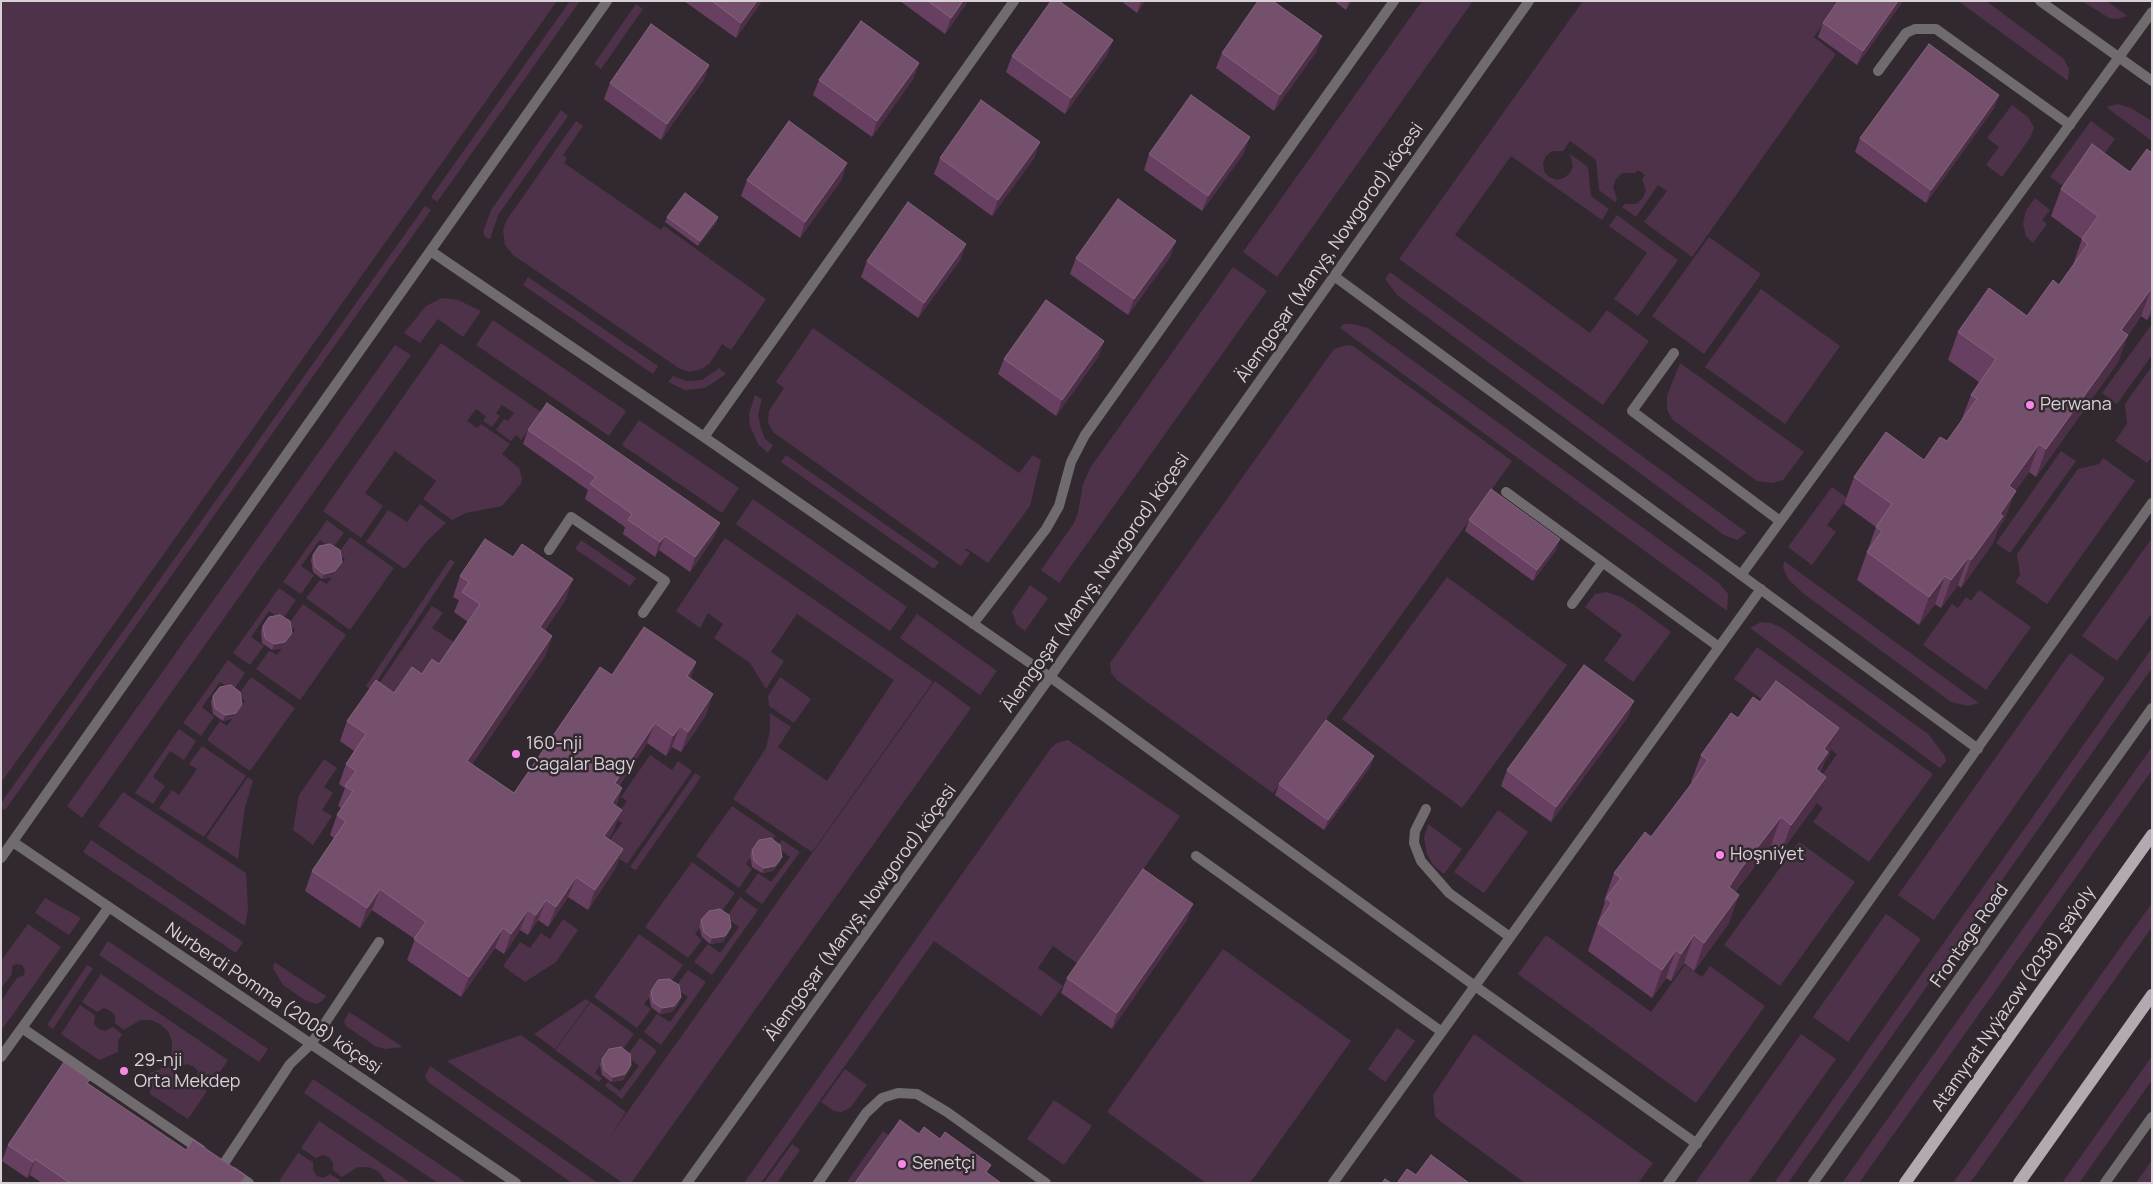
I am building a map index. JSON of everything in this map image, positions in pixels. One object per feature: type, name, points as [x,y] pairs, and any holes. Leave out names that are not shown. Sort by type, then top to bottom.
[{"type":"main road","name":"Atamyrat Nyýazow (2038) şaýoly","points":[[1905,1183],[2152,835]]},
{"type":"main road","points":[[2019,1183],[2152,996]]},
{"type":"street","points":[[1,858],[608,1]]},
{"type":"street","points":[[704,437],[1014,1]]},
{"type":"street","points":[[973,624],[1046,529],[1059,506],[1071,462],[1085,435],[1394,1]]},
{"type":"street","name":"Älemgoşar (Manyş, Nowgorod) köçesi","points":[[687,1183],[1050,677],[1529,1]]},
{"type":"street","points":[[2040,1],[2152,81]]},
{"type":"street","points":[[1741,575],[2152,12]]},
{"type":"street","points":[[1878,71],[1906,33],[1915,29],[1936,29],[2070,124]]},
{"type":"street","points":[[432,252],[704,437],[1050,677],[1475,986],[1697,1144]]},
{"type":"street","points":[[1334,276],[1978,748]]},
{"type":"street","points":[[1674,354],[1632,411],[1780,521]]},
{"type":"street","points":[[1506,492],[1719,647]]},
{"type":"street","points":[[1668,1183],[2152,503]]},
{"type":"street","points":[[549,550],[571,517],[665,581],[643,613]]},
{"type":"street","points":[[1572,604],[1602,563]]},
{"type":"street","points":[[1333,1183],[1761,589]]},
{"type":"street","name":"Frontage Road","points":[[1813,1183],[2152,708]]},
{"type":"street","points":[[1426,809],[1415,831],[1414,843],[1421,861],[1449,893],[1510,937]]},
{"type":"street","name":"Nurberdi Pomma (2008) köçesi","points":[[13,842],[510,1181]]},
{"type":"street","points":[[1196,856],[1442,1032]]},
{"type":"street","points":[[1,1057],[108,907]]},
{"type":"street","points":[[215,1160],[290,1064],[311,1044],[379,942]]},
{"type":"street","points":[[22,1028],[249,1183]]},
{"type":"street","points":[[818,1183],[866,1112],[882,1098],[898,1093],[917,1094],[947,1112],[1046,1183]]},
{"type":"street","points":[[2105,1183],[2152,1117]]},
{"type":"shaded area","points":[[1,1],[557,1],[1,783]]},
{"type":"shaded area","points":[[570,1],[580,1],[437,202],[431,197]]},
{"type":"shaded area","points":[[1422,1],[1473,1],[1277,277],[1243,252]]},
{"type":"shaded area","points":[[1583,1],[1839,1],[1814,37],[1836,54],[1692,257],[1644,222],[1667,191],[1658,185],[1636,217],[1622,207],[1625,204],[1636,204],[1643,198],[1646,190],[1642,179],[1645,175],[1638,170],[1635,173],[1622,173],[1616,179],[1613,187],[1617,199],[1615,202],[1599,190],[1596,160],[1570,141],[1563,151],[1552,151],[1546,156],[1543,163],[1544,171],[1549,177],[1557,180],[1564,178],[1570,173],[1573,166],[1570,154],[1588,167],[1591,196],[1609,209],[1602,220],[1511,156],[1455,235],[1590,333],[1607,310],[1649,341],[1603,405],[1399,259]]},
{"type":"shaded area","points":[[1958,1],[1986,1],[2064,59],[2069,69],[2068,81]]},
{"type":"shaded area","points":[[2082,1],[2107,1],[2127,16],[2118,19],[2109,18]]},
{"type":"shaded area","points":[[636,4],[643,9],[601,69],[594,64]]},
{"type":"shaded area","points":[[2118,104],[2131,108],[2152,121],[2152,141],[2106,107]]},
{"type":"shaded area","points":[[2012,105],[2029,118],[2034,128],[2030,138],[2002,177],[1986,165],[1999,147],[1987,138]]},
{"type":"shaded area","points":[[561,110],[568,116],[498,215],[490,239],[486,238],[483,232],[491,210]]},
{"type":"shaded area","points":[[576,121],[583,126],[563,155],[567,158],[564,163],[661,230],[664,226],[766,299],[731,350],[722,344],[710,363],[702,369],[690,372],[680,369],[513,255],[505,245],[503,230],[506,221]]},
{"type":"shaded area","points":[[2091,121],[2115,139],[2091,172],[2066,188],[2050,177]]},
{"type":"shaded area","points":[[2035,198],[2050,210],[2042,220],[2047,224],[2033,243],[2026,236],[2023,224],[2026,210]]},
{"type":"shaded area","points":[[425,206],[431,210],[5,810],[1,808],[1,803]]},
{"type":"shaded area","points":[[1617,215],[1678,260],[1638,316],[1614,299],[1647,253],[1609,226]]},
{"type":"shaded area","points":[[1709,237],[1761,274],[1704,354],[1652,316]]},
{"type":"shaded area","points":[[1233,267],[1267,291],[1059,583],[1041,570],[1074,523],[1078,513],[1083,484],[1090,468]]},
{"type":"shaded area","points":[[1390,272],[1746,533],[1737,540],[1724,535],[1397,295],[1385,279]]},
{"type":"shaded area","points":[[528,277],[658,366],[653,374],[523,285]]},
{"type":"shaded area","points":[[1761,289],[1840,346],[1785,424],[1705,367]]},
{"type":"shaded area","points":[[442,298],[458,300],[481,311],[463,337],[438,319],[420,343],[404,333],[426,306]]},
{"type":"shaded area","points":[[493,320],[626,411],[609,436],[476,345]]},
{"type":"shaded area","points":[[1343,324],[1353,324],[1368,328],[1719,583],[1728,594],[1727,611],[1340,328]]},
{"type":"shaded area","points":[[2152,324],[2152,355],[2117,404],[2102,393]]},
{"type":"shaded area","points":[[813,328],[1019,473],[1033,455],[1041,460],[1030,506],[988,563],[966,548],[965,550],[970,553],[961,566],[773,432],[768,422],[769,411],[784,388],[776,382]]},
{"type":"shaded area","points":[[441,343],[541,412],[521,440],[516,435],[511,441],[496,430],[504,419],[508,421],[514,413],[502,405],[496,413],[500,416],[492,427],[483,421],[486,416],[476,409],[467,421],[477,428],[481,424],[510,444],[502,454],[519,468],[522,479],[520,485],[502,506],[466,513],[452,520],[423,499],[436,481],[395,451],[365,493],[383,506],[361,538],[323,511]]},
{"type":"shaded area","points":[[395,345],[411,355],[82,818],[67,806]]},
{"type":"shaded area","points":[[1347,345],[1353,346],[1512,461],[1273,793],[1118,681],[1111,673],[1110,663],[1334,349]]},
{"type":"shaded area","points":[[1680,363],[1804,452],[1783,480],[1772,483],[1757,481],[1673,420],[1667,410],[1667,396]]},
{"type":"shaded area","points":[[2152,366],[2152,457],[2147,463],[2115,441],[2127,424],[2125,404]]},
{"type":"shaded area","points":[[719,368],[726,374],[705,388],[685,390],[668,382],[673,376],[686,381],[702,380]]},
{"type":"shaded area","points":[[755,395],[762,399],[758,415],[761,429],[765,439],[773,445],[768,453],[758,444],[750,426],[749,414]]},
{"type":"shaded area","points":[[639,420],[739,488],[722,513],[622,445]]},
{"type":"shaded area","points":[[2061,451],[2076,461],[2010,553],[1996,543]]},
{"type":"shaded area","points":[[786,455],[939,562],[934,569],[781,462]]},
{"type":"shaded area","points":[[2103,458],[2135,481],[2047,604],[2015,582],[2020,575],[2017,554],[2078,469],[2099,464]]},
{"type":"shaded area","points":[[1832,487],[1847,498],[1827,525],[1836,532],[1812,565],[1788,547]]},
{"type":"shaded area","points":[[753,499],[907,607],[890,631],[736,524]]},
{"type":"shaded area","points":[[420,504],[446,523],[428,540],[405,569],[366,542],[388,510],[407,522]]},
{"type":"shaded area","points":[[327,520],[344,533],[332,549],[320,540],[301,566],[314,575],[301,594],[283,582]]},
{"type":"shaded area","points":[[350,537],[394,568],[350,630],[306,598],[320,580],[327,584],[345,559],[338,554]]},
{"type":"shaded area","points":[[725,538],[933,682],[812,852],[733,799],[766,748],[770,731],[770,713],[791,727],[778,747],[827,781],[894,680],[797,614],[771,652],[784,661],[766,689],[750,663],[714,638],[723,624],[708,613],[700,628],[676,611]]},
{"type":"shaded area","points":[[2152,538],[2152,613],[2117,661],[2082,636]]},
{"type":"shaded area","points":[[581,540],[636,578],[630,586],[575,549]]},
{"type":"shaded area","points":[[450,559],[455,562],[371,690],[366,686]]},
{"type":"shaded area","points":[[1784,561],[1979,703],[1968,706],[1951,702],[1804,594],[1789,580],[1783,568]]},
{"type":"shaded area","points":[[1447,577],[1567,665],[1462,808],[1342,719]]},
{"type":"shaded area","points":[[1030,585],[1048,598],[1025,631],[1017,625],[1012,612]]},
{"type":"shaded area","points":[[279,588],[296,600],[282,620],[269,611],[251,637],[264,646],[250,665],[233,653]]},
{"type":"shaded area","points":[[1979,590],[2031,627],[1986,690],[1923,645],[1952,604],[1958,608],[1966,597],[1971,601]]},
{"type":"shaded area","points":[[1606,592],[1621,597],[1633,604],[1671,632],[1633,682],[1604,660],[1622,635],[1585,607],[1595,594]]},
{"type":"shaded area","points":[[303,604],[346,635],[300,700],[256,669],[269,651],[277,655],[295,630],[288,625]]},
{"type":"shaded area","points":[[432,606],[443,613],[432,628],[454,642],[430,679],[385,707],[370,697]]},
{"type":"shaded area","points":[[917,614],[997,671],[980,695],[900,638]]},
{"type":"shaded area","points":[[1761,622],[1771,623],[1782,628],[1928,734],[1945,756],[1946,761],[1940,768],[1750,628]]},
{"type":"shaded area","points":[[1757,647],[1933,774],[1869,862],[1813,822],[1823,808],[1807,796],[1837,754],[1734,679]]},
{"type":"shaded area","points":[[2152,648],[2152,668],[1788,1183],[1774,1183]]},
{"type":"shaded area","points":[[2070,653],[2105,678],[1934,920],[1898,895]]},
{"type":"shaded area","points":[[228,660],[245,673],[233,691],[220,682],[202,707],[214,717],[201,736],[183,723]]},
{"type":"shaded area","points":[[251,677],[295,708],[250,771],[207,740],[220,721],[227,726],[245,701],[238,695]]},
{"type":"shaded area","points":[[780,677],[811,699],[794,723],[769,706],[768,696]]},
{"type":"shaded area","points":[[935,681],[971,708],[631,1183],[623,1183],[447,1061],[521,1035],[626,1112],[608,1139]]},
{"type":"shaded area","points":[[179,729],[196,741],[184,760],[170,751],[153,777],[165,786],[153,804],[135,793]]},
{"type":"shaded area","points":[[1068,740],[1180,816],[1078,964],[1053,946],[1038,968],[1063,986],[1041,1016],[934,941],[761,1183],[744,1183],[1051,748],[1057,743]]},
{"type":"shaded area","points":[[202,746],[246,776],[204,837],[159,808],[172,790],[179,795],[197,769],[189,764]]},
{"type":"shaded area","points":[[2152,747],[2152,770],[1859,1183],[1842,1183]]},
{"type":"shaded area","points":[[650,755],[672,770],[678,761],[692,771],[627,864],[604,848],[622,823],[615,818],[627,801],[621,797]]},
{"type":"shaded area","points":[[324,759],[337,768],[324,787],[333,793],[322,810],[332,816],[313,845],[293,830],[299,795]]},
{"type":"shaded area","points":[[695,773],[701,777],[636,870],[630,867]]},
{"type":"shaded area","points":[[248,777],[253,781],[245,807],[238,859],[206,838]]},
{"type":"shaded area","points":[[123,792],[246,873],[248,909],[245,926],[98,826]]},
{"type":"shaded area","points":[[732,806],[776,836],[771,843],[764,838],[746,864],[752,869],[739,888],[696,856]]},
{"type":"shaded area","points":[[1498,810],[1528,832],[1484,893],[1454,872]]},
{"type":"shaded area","points":[[1428,824],[1462,849],[1444,874],[1433,865],[1427,854],[1424,838]]},
{"type":"shaded area","points":[[91,840],[243,942],[236,953],[83,852]]},
{"type":"shaded area","points":[[782,840],[800,852],[762,904],[745,892],[758,873],[771,882],[790,857],[777,847]]},
{"type":"shaded area","points":[[1799,842],[1855,882],[1780,986],[1724,945]]},
{"type":"shaded area","points":[[692,862],[735,893],[720,914],[713,909],[695,934],[702,940],[688,958],[645,927]]},
{"type":"shaded area","points":[[740,897],[758,910],[712,975],[694,962],[708,944],[720,953],[739,927],[726,918]]},
{"type":"shaded area","points":[[45,898],[81,918],[69,935],[35,913]]},
{"type":"shaded area","points":[[2152,903],[2152,927],[1970,1183],[1953,1183]]},
{"type":"shaded area","points":[[1886,914],[1921,939],[1848,1042],[1813,1017]]},
{"type":"shaded area","points":[[563,919],[578,930],[556,962],[525,982],[503,966],[520,942],[530,948],[541,933],[550,939]]},
{"type":"shaded area","points":[[28,924],[61,947],[1,1031],[1,1001],[17,978],[24,975],[25,970],[22,965],[16,964],[12,966],[12,974],[1,988],[1,961]]},
{"type":"shaded area","points":[[639,934],[683,965],[670,983],[663,979],[644,1004],[651,1009],[637,1028],[594,997]]},
{"type":"shaded area","points":[[1546,935],[1651,1012],[1685,965],[1702,977],[1710,966],[1765,1006],[1696,1103],[1518,974]]},
{"type":"shaded area","points":[[108,941],[268,1049],[259,1062],[99,955]]},
{"type":"shaded area","points":[[1223,949],[1351,1041],[1250,1183],[1206,1183],[1107,1112]]},
{"type":"shaded area","points":[[274,962],[326,996],[317,1004],[306,1001],[283,985],[273,968]]},
{"type":"shaded area","points":[[87,965],[93,968],[53,1029],[47,1025]]},
{"type":"shaded area","points":[[688,970],[706,982],[661,1045],[644,1032],[657,1014],[670,1022],[688,997],[675,988]]},
{"type":"shaded area","points":[[101,974],[228,1060],[210,1087],[197,1079],[198,1071],[193,1066],[187,1064],[180,1067],[169,1059],[172,1052],[172,1041],[168,1031],[160,1024],[151,1020],[140,1020],[124,1030],[115,1023],[115,1016],[111,1011],[104,1008],[97,1012],[82,1002]]},
{"type":"shaded area","points":[[586,999],[590,1002],[555,1049],[534,1034]]},
{"type":"shaded area","points":[[591,1002],[634,1034],[621,1052],[613,1047],[595,1073],[602,1078],[599,1082],[555,1050]]},
{"type":"shaded area","points":[[80,1005],[95,1015],[94,1024],[99,1029],[105,1031],[113,1027],[122,1034],[118,1041],[118,1052],[99,1060],[61,1034]]},
{"type":"shaded area","points":[[349,1012],[403,1047],[385,1049],[375,1046],[346,1026],[344,1021]]},
{"type":"shaded area","points":[[1397,1028],[1415,1041],[1385,1082],[1368,1069]]},
{"type":"shaded area","points":[[1474,1034],[1653,1163],[1638,1183],[1525,1183],[1440,1121],[1435,1116],[1433,1095]]},
{"type":"shaded area","points":[[1801,1034],[1836,1059],[1748,1183],[1695,1183]]},
{"type":"shaded area","points":[[640,1038],[657,1051],[622,1099],[605,1086],[608,1082],[620,1091],[639,1066],[627,1056]]},
{"type":"shaded area","points":[[2152,1056],[2152,1080],[2079,1183],[2062,1183]]},
{"type":"shaded area","points":[[166,1063],[177,1071],[177,1079],[181,1084],[187,1086],[195,1083],[207,1091],[188,1119],[150,1094],[150,1073],[160,1069]]},
{"type":"shaded area","points":[[430,1066],[598,1183],[572,1183],[428,1082],[425,1076]]},
{"type":"shaded area","points":[[845,1069],[867,1085],[850,1108],[841,1112],[834,1111],[821,1102]]},
{"type":"shaded area","points":[[313,1079],[467,1183],[438,1183],[304,1093]]},
{"type":"shaded area","points":[[1054,1100],[1092,1126],[1064,1165],[1027,1139]]},
{"type":"shaded area","points":[[319,1121],[411,1183],[387,1183],[378,1171],[368,1167],[358,1167],[342,1177],[333,1170],[333,1163],[329,1157],[322,1155],[316,1158],[301,1148]]},
{"type":"shaded area","points":[[883,1131],[890,1136],[857,1183],[846,1183]]},
{"type":"shaded area","points":[[792,1144],[800,1150],[777,1183],[764,1183]]},
{"type":"shaded area","points":[[298,1153],[313,1162],[313,1170],[317,1176],[323,1178],[330,1174],[340,1180],[339,1183],[282,1183],[279,1181]]},
{"type":"shaded area","points":[[2152,1160],[2152,1180],[2150,1183],[2136,1183]]},
{"type":"building","points":[[712,1],[757,1],[741,23]]},
{"type":"building","points":[[928,1],[963,1],[951,18]]},
{"type":"building","points":[[1051,1],[1059,1],[1113,40],[1071,98],[1012,56]]},
{"type":"building","points":[[1258,1],[1273,1],[1322,36],[1280,95],[1222,53]]},
{"type":"building","points":[[1838,1],[1898,1],[1863,51],[1823,23]]},
{"type":"building","points":[[861,21],[919,63],[877,121],[819,80]]},
{"type":"building","points":[[651,24],[709,65],[667,124],[610,83]]},
{"type":"building","points":[[1929,44],[1999,95],[1931,190],[1860,138]]},
{"type":"building","points":[[1191,95],[1250,137],[1208,196],[1149,154]]},
{"type":"building","points":[[981,100],[1040,142],[998,200],[940,158]]},
{"type":"building","points":[[789,121],[847,163],[805,222],[747,180]]},
{"type":"building","name":"Perwana","points":[[2092,144],[2130,172],[2147,149],[2152,153],[2152,289],[2121,330],[2128,335],[2046,449],[2039,444],[2009,486],[2016,491],[2000,514],[2003,516],[1971,560],[1968,558],[1951,580],[1945,576],[1929,597],[1867,552],[1882,531],[1876,527],[1892,504],[1854,477],[1886,432],[1924,460],[1940,437],[1947,441],[1977,399],[1971,395],[1996,359],[1958,332],[1989,288],[2027,316],[2053,280],[2059,285],[2088,244],[2082,239],[2098,216],[2061,189]]},
{"type":"building","points":[[685,193],[718,217],[700,241],[667,217]]},
{"type":"building","points":[[1118,199],[1176,241],[1134,299],[1076,258]]},
{"type":"building","points":[[908,202],[966,244],[924,303],[867,261]]},
{"type":"building","points":[[1046,300],[1104,341],[1062,400],[1004,359]]},
{"type":"building","points":[[547,403],[720,523],[695,557],[665,536],[660,542],[628,520],[632,514],[590,484],[596,477],[528,430]]},
{"type":"building","points":[[1491,489],[1560,539],[1537,570],[1469,520]]},
{"type":"building","points":[[485,539],[513,557],[522,544],[573,579],[540,627],[552,636],[467,761],[514,793],[600,667],[612,675],[644,627],[696,662],[687,676],[713,694],[688,732],[680,726],[673,736],[655,723],[615,783],[622,788],[612,803],[622,810],[604,836],[623,849],[595,890],[576,877],[556,907],[546,900],[536,915],[528,910],[511,934],[503,928],[469,977],[414,939],[426,922],[380,889],[367,908],[312,871],[346,821],[337,815],[353,791],[345,786],[356,771],[346,764],[366,734],[347,721],[376,680],[394,693],[412,667],[422,674],[432,659],[439,664],[480,604],[462,592],[469,582],[460,576]]},
{"type":"building","points":[[330,544],[340,550],[342,562],[335,571],[324,574],[315,567],[313,555],[319,546]]},
{"type":"building","points":[[280,615],[290,621],[292,633],[285,642],[274,644],[265,638],[263,626],[269,617]]},
{"type":"building","points":[[1584,665],[1634,701],[1556,807],[1507,770]]},
{"type":"building","name":"Hoşniýet","points":[[1776,681],[1839,728],[1824,749],[1828,752],[1816,769],[1826,777],[1791,825],[1781,817],[1740,870],[1729,887],[1739,895],[1704,943],[1694,935],[1681,954],[1676,950],[1662,970],[1598,923],[1612,903],[1606,898],[1621,878],[1614,873],[1645,832],[1651,837],[1695,779],[1708,760],[1701,755],[1731,713],[1738,718],[1753,697],[1760,702]]},
{"type":"building","points":[[231,685],[240,692],[242,704],[236,713],[225,715],[215,708],[213,696],[220,687]]},
{"type":"building","points":[[1326,720],[1374,756],[1328,820],[1279,784]]},
{"type":"building","points":[[771,838],[780,845],[782,857],[775,866],[764,868],[754,861],[752,850],[759,840]]},
{"type":"building","points":[[1143,869],[1193,904],[1117,1013],[1067,978]]},
{"type":"building","points":[[720,909],[729,915],[731,927],[725,936],[712,938],[704,932],[701,920],[709,911]]},
{"type":"building","points":[[669,979],[679,985],[681,997],[674,1006],[662,1008],[653,1002],[651,991],[658,980]]},
{"type":"building","points":[[621,1047],[630,1054],[631,1065],[625,1074],[613,1077],[604,1070],[602,1059],[609,1049]]},
{"type":"building","points":[[64,1062],[90,1080],[87,1083],[186,1150],[193,1140],[246,1176],[241,1183],[70,1183],[35,1159],[33,1162],[8,1145]]},
{"type":"building","points":[[900,1120],[919,1134],[924,1127],[940,1139],[945,1132],[991,1165],[986,1172],[1001,1183],[855,1183]]},
{"type":"building","points":[[1431,1155],[1469,1183],[1397,1183],[1407,1169],[1416,1175]]},
{"type":"building","points":[[1385,1179],[1391,1183],[1382,1183]]},
{"type":"place","name":"Perwana","points":[[2030,405]]},
{"type":"place","name":"160-nji Cagalar Bagy","points":[[516,754]]},
{"type":"place","name":"Hoşniýet","points":[[1720,855]]},
{"type":"place","name":"29-nji Orta Mekdep","points":[[124,1071]]},
{"type":"place","name":"Senetçi","points":[[902,1164]]}]
